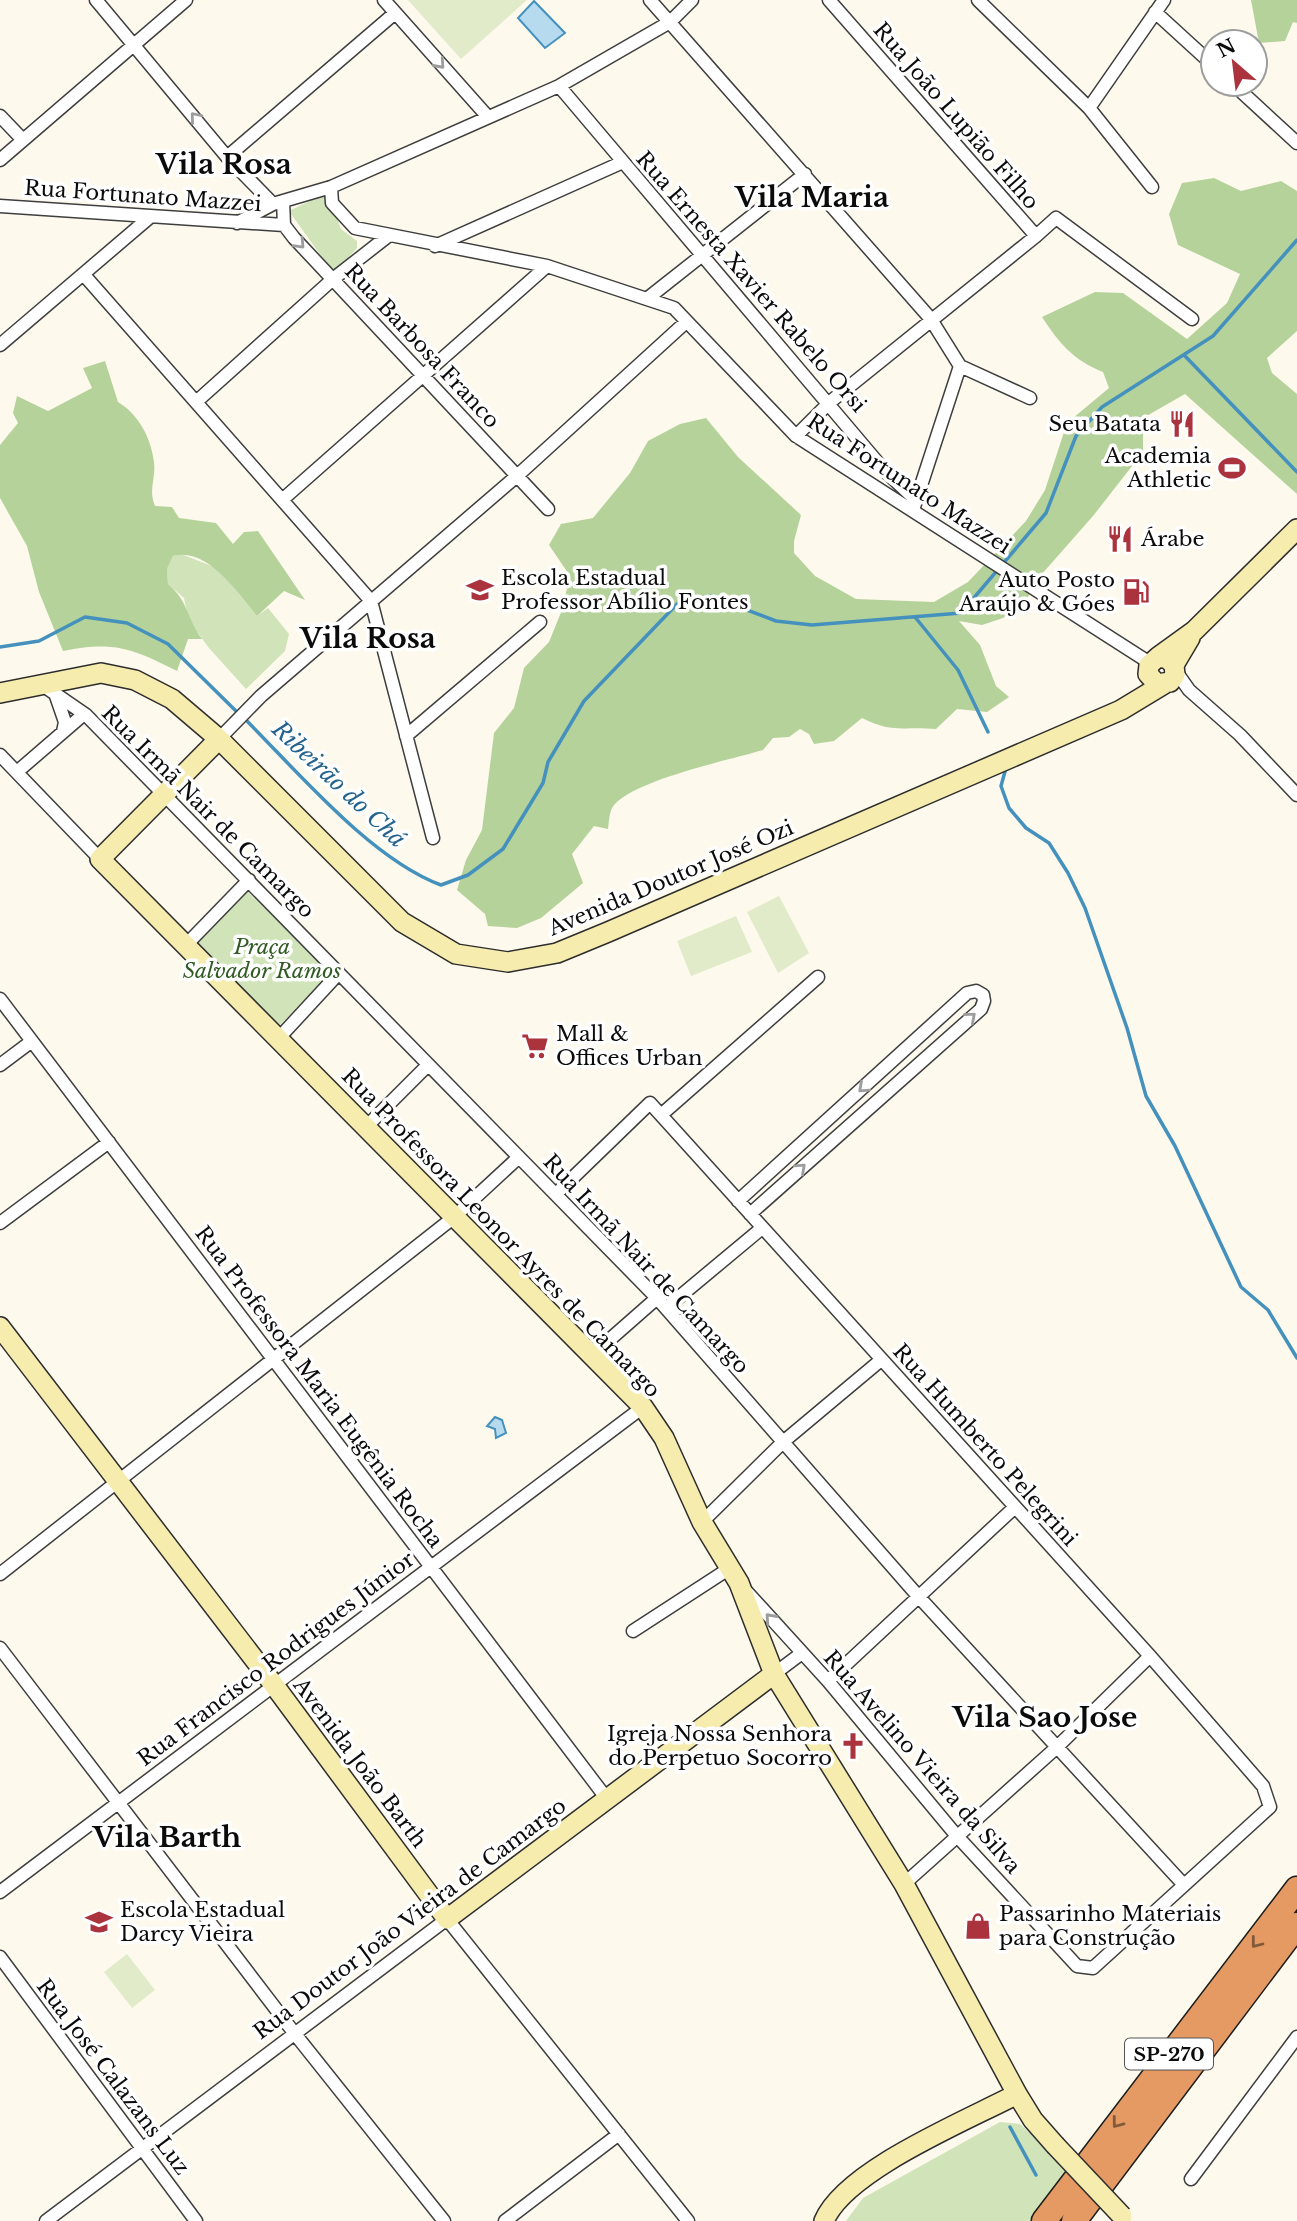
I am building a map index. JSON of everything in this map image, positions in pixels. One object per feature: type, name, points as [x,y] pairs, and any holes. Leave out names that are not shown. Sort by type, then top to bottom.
[{"type":"highway","name":"SP-270","points":[[1044,2221],[1297,1889]]},
{"type":"highway","name":"SP-270","points":[[1074,2221],[1297,1924]]},
{"type":"main road","points":[[1162,671],[1194,631],[1297,529]]},
{"type":"main road","name":"Avenida Doutor José Ozi","points":[[0,692],[48,689],[101,673],[135,680],[172,699],[219,739],[401,922],[456,954],[508,962],[557,953],[608,932],[1105,715],[1162,671]]},
{"type":"main road","points":[[100,859],[219,739]]},
{"type":"main road","name":"Rua Professora Leonor Ayres de Camargo","points":[[100,859],[643,1407],[664,1438],[702,1522],[734,1575],[774,1674],[904,1884],[1017,2094],[1033,2120],[1125,2218]]},
{"type":"main road","name":"Avenida João Barth","points":[[0,1327],[274,1685],[447,1919]]},
{"type":"main road","name":"Rua Doutor João Vieira de Camargo","points":[[447,1919],[774,1674]]},
{"type":"main road","points":[[993,2107],[1003,2090],[1004,2072]]},
{"type":"main road","points":[[824,2221],[828,2210],[855,2184],[890,2160],[1017,2094]]},
{"type":"main road","points":[[993,2107],[1033,2120]]},
{"type":"street","points":[[96,0],[227,157],[278,203],[284,225]]},
{"type":"street","points":[[0,160],[186,0]]},
{"type":"street","points":[[384,0],[488,117]]},
{"type":"street","points":[[650,0],[930,318],[960,366],[1030,398]]},
{"type":"street","points":[[237,223],[278,203],[331,187],[559,86],[670,22],[692,0]]},
{"type":"street","name":"Rua João Lupião Filho","points":[[829,0],[1036,236],[1056,218],[1192,319]]},
{"type":"street","points":[[1089,108],[1164,0]]},
{"type":"street","points":[[983,2],[1089,108],[1152,187]]},
{"type":"street","points":[[1155,12],[1199,52]]},
{"type":"street","points":[[227,157],[395,13]]},
{"type":"street","name":"Rua Ernesta Xavier Rabelo Orsi","points":[[559,86],[915,505]]},
{"type":"street","points":[[1248,98],[1297,143]]},
{"type":"street","points":[[0,116],[23,140]]},
{"type":"street","points":[[435,246],[623,162]]},
{"type":"street","points":[[648,298],[805,174]]},
{"type":"street","points":[[331,187],[332,203],[355,228],[359,237],[361,258]]},
{"type":"street","name":"Rua Fortunato Mazzei","points":[[0,206],[284,225]]},
{"type":"street","points":[[1,341],[84,275],[150,217]]},
{"type":"street","name":"Rua Barbosa Franco","points":[[284,225],[420,376],[548,509]]},
{"type":"street","name":"Rua Fortunato Mazzei","points":[[355,228],[435,246],[547,266],[674,308],[796,436],[915,505],[987,558],[1189,690],[1240,735],[1297,795]]},
{"type":"street","points":[[196,402],[333,279],[388,236]]},
{"type":"street","points":[[796,436],[830,402],[930,318],[1036,236]]},
{"type":"street","points":[[282,500],[547,266]]},
{"type":"street","points":[[84,275],[371,601],[433,838]]},
{"type":"street","points":[[219,739],[261,696],[517,475],[686,322]]},
{"type":"street","points":[[915,505],[960,366]]},
{"type":"street","points":[[406,736],[540,622]]},
{"type":"street","name":"Rua Irmã Nair de Camargo","points":[[48,689],[84,714],[164,793],[662,1303],[918,1596],[1184,1885]]},
{"type":"street","name":"Rua Irmã Nair de Camargo","points":[[48,689],[65,722],[63,732]]},
{"type":"street","points":[[18,771],[84,714]]},
{"type":"street","name":"Rua Professora Leonor Ayres de Camargo","points":[[0,755],[100,859]]},
{"type":"street","points":[[185,946],[249,880]]},
{"type":"street","points":[[278,1038],[339,973]]},
{"type":"street","points":[[557,1193],[650,1103],[661,1115],[818,977]]},
{"type":"street","points":[[738,1200],[967,993],[976,991],[983,995],[981,1009],[750,1214]]},
{"type":"street","name":"Rua Professora Maria Eugênia Rocha","points":[[0,999],[607,1799]]},
{"type":"street","points":[[0,1065],[32,1041]]},
{"type":"street","points":[[897,1058],[910,1071]]},
{"type":"street","points":[[366,1127],[428,1066]]},
{"type":"street","name":"Rua Humberto Pelegrini","points":[[661,1115],[1150,1656],[1263,1786],[1270,1807],[1184,1885]]},
{"type":"street","points":[[819,1127],[832,1140]]},
{"type":"street","points":[[0,1223],[108,1142]]},
{"type":"street","points":[[0,1574],[453,1218],[519,1157]]},
{"type":"street","points":[[592,1356],[762,1228]]},
{"type":"street","points":[[702,1522],[783,1442],[881,1360]]},
{"type":"street","name":"Rua Francisco Rodrigues Júnior","points":[[0,1892],[643,1407]]},
{"type":"street","points":[[828,1681],[1014,1507]]},
{"type":"street","points":[[633,1631],[734,1575]]},
{"type":"street","name":"Rua Avelino Vieira da Silva","points":[[734,1575],[828,1681],[956,1835],[1077,1966],[1093,1968],[1184,1885]]},
{"type":"street","points":[[0,1648],[295,2034],[444,2221]]},
{"type":"street","name":"Rua Doutor João Vieira de Camargo","points":[[774,1674],[802,1653]]},
{"type":"street","points":[[904,1884],[1056,1748],[1150,1656]]},
{"type":"street","name":"Rua Doutor João Vieira de Camargo","points":[[46,2221],[447,1919]]},
{"type":"street","name":"Avenida João Barth","points":[[447,1919],[688,2221]]},
{"type":"street","name":"Rua José Calazans Luz","points":[[0,1957],[196,2221]]},
{"type":"street","points":[[1191,2179],[1297,2037]]},
{"type":"street","points":[[505,2221],[619,2134]]},
{"type":"green space","points":[[408,0],[527,0],[461,59]]},
{"type":"green space","points":[[1251,0],[1297,0],[1297,23],[1293,22],[1285,41],[1269,42],[1269,28],[1256,28]]},
{"type":"green space","points":[[1214,178],[1241,191],[1281,181],[1297,191],[1297,331],[1267,358],[1272,373],[1297,394],[1297,494],[1185,394],[1143,418],[1143,452],[1093,516],[1041,575],[1026,600],[1003,618],[982,625],[959,621],[980,645],[996,686],[1009,697],[987,712],[957,709],[936,729],[891,728],[862,718],[834,741],[814,744],[809,734],[800,729],[789,737],[773,738],[763,750],[658,780],[622,798],[612,808],[608,829],[594,826],[572,854],[583,883],[541,918],[517,928],[488,926],[485,914],[457,890],[466,860],[482,830],[494,733],[514,708],[524,668],[549,642],[562,610],[570,576],[549,545],[561,524],[593,518],[630,473],[648,441],[680,424],[706,418],[738,457],[801,515],[794,541],[794,553],[815,576],[856,599],[934,602],[968,582],[1026,521],[1045,490],[1067,423],[1109,388],[1103,372],[1083,362],[1068,350],[1042,317],[1095,292],[1123,293],[1187,339],[1227,303],[1240,274],[1178,245],[1169,214],[1182,183]]},
{"type":"green space","points":[[327,193],[341,229],[357,241],[357,248],[334,274],[289,211]]},
{"type":"green space","points":[[105,361],[118,402],[132,413],[150,444],[154,462],[152,495],[155,506],[172,507],[179,518],[216,523],[233,544],[244,532],[258,531],[305,600],[284,591],[257,616],[210,565],[186,555],[173,556],[167,569],[168,584],[180,597],[202,639],[188,639],[177,671],[122,649],[96,647],[63,651],[39,592],[27,546],[0,498],[0,445],[18,423],[13,413],[17,396],[48,411],[92,388],[83,368]]},
{"type":"green space","points":[[181,554],[219,569],[257,616],[268,608],[289,634],[285,651],[246,689],[209,648],[189,621],[184,598],[168,584],[167,569],[173,556]]},
{"type":"green space","name":"Praça Salvador Ramos","points":[[247,891],[331,972],[278,1027],[194,946]]},
{"type":"green space","points":[[779,896],[809,953],[778,973],[747,912]]},
{"type":"green space","points":[[736,916],[752,952],[691,976],[677,941]]},
{"type":"green space","points":[[127,1954],[155,1990],[132,2008],[104,1972]]},
{"type":"green space","points":[[1000,2122],[1020,2124],[1073,2173],[1039,2221],[846,2221],[863,2198]]},
{"type":"water","points":[[534,1],[565,33],[545,48],[518,18]]},
{"type":"water","points":[[495,1417],[502,1420],[506,1433],[496,1438],[495,1429],[487,1426]]},
{"type":"waterway","name":"Ribeirão do Chá","points":[[244,718],[336,812],[388,856],[441,885],[468,875],[503,849],[543,783],[548,762],[584,701],[678,603],[710,596],[776,621],[812,625],[961,613],[1046,513],[1076,436],[1102,407],[1213,336],[1297,240]]},
{"type":"waterway","points":[[1184,355],[1297,472]]},
{"type":"waterway","name":"Ribeirão do Chá","points":[[0,647],[39,641],[85,617],[127,623],[168,644],[238,713]]},
{"type":"waterway","points":[[915,617],[958,670],[988,732]]},
{"type":"waterway","points":[[1006,768],[1001,786],[1009,808],[1026,828],[1049,843],[1085,908],[1127,1028],[1146,1096],[1175,1146],[1241,1287],[1268,1310],[1297,1358]]},
{"type":"waterway","points":[[1010,2127],[1036,2175]]},
{"type":"place","name":"Seu Batata","points":[[1182,424]]},
{"type":"place","name":"Academia Athletic","points":[[1232,468]]},
{"type":"place","name":"Árabe","points":[[1120,539]]},
{"type":"place","name":"Escola Estadual Professor Abílio Fontes","points":[[480,590]]},
{"type":"place","name":"Auto Posto Araújo & Góes","points":[[1136,592]]},
{"type":"place","name":"Mall & Offices Urban","points":[[535,1046]]},
{"type":"place","name":"Igreja Nossa Senhora do Perpetuo Socorro","points":[[853,1746]]},
{"type":"place","name":"Escola Estadual Darcy Vieira","points":[[99,1922]]},
{"type":"place","name":"Passarinho Materiais para Construção","points":[[978,1926]]},
{"type":"district","name":"Vila Rosa","points":[[224,164]]},
{"type":"district","name":"Vila Maria","points":[[812,197]]},
{"type":"district","name":"Vila Rosa","points":[[368,638]]},
{"type":"district","name":"Vila Sao Jose","points":[[1045,1717]]},
{"type":"district","name":"Vila Barth","points":[[167,1837]]}]
